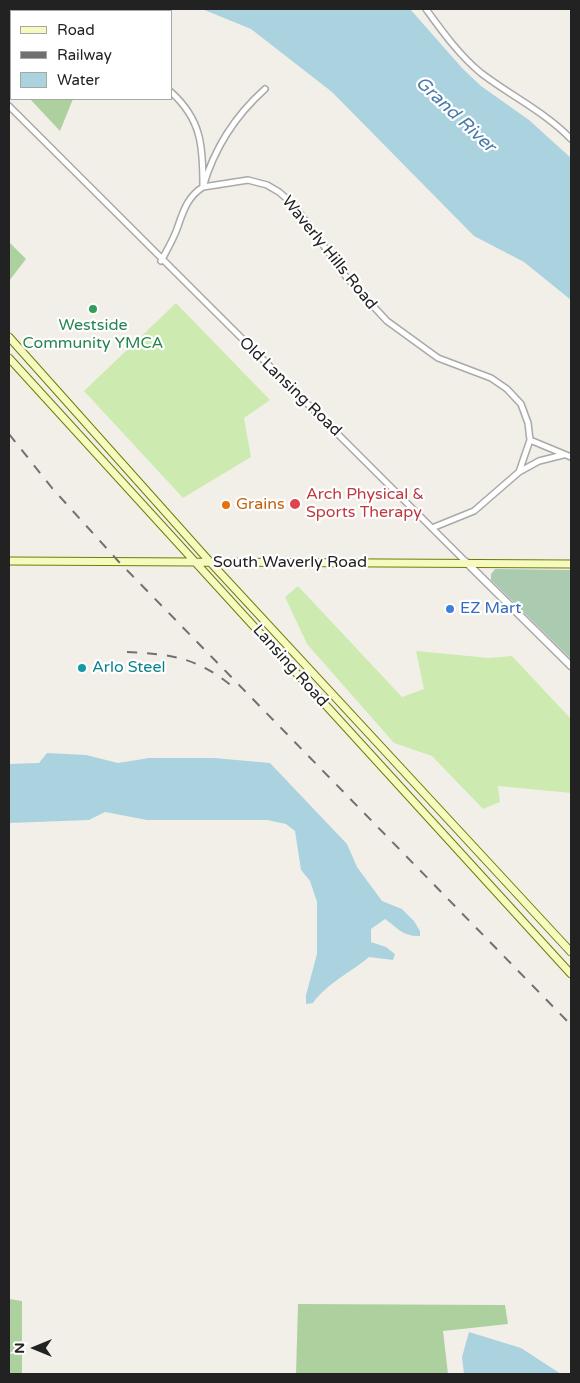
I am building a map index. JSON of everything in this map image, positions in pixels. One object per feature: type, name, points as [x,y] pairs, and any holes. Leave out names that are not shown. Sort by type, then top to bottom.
[{"type":"main road","name":"Lansing Road","points":[[9,337],[211,563],[571,952]]},
{"type":"main road","name":"Lansing Road","points":[[9,358],[571,974]]},
{"type":"main road","name":"South Waverly Road","points":[[9,561],[571,564]]},
{"type":"street","points":[[426,9],[449,40],[481,73],[540,113],[571,140]]},
{"type":"street","points":[[161,261],[172,242],[184,206],[203,187],[209,165],[231,127],[249,104],[265,89]]},
{"type":"street","points":[[172,93],[190,112],[200,134],[203,187]]},
{"type":"street","name":"Old Lansing Road","points":[[9,106],[161,261],[571,666]]},
{"type":"street","name":"Waverly Hills Road","points":[[203,187],[248,180],[267,185],[279,192],[294,205],[347,278],[387,321],[438,358],[490,378],[508,390],[523,409],[528,423],[530,440]]},
{"type":"street","points":[[519,472],[530,440],[571,457]]},
{"type":"street","points":[[432,528],[474,511],[519,472],[539,461],[563,455]]},
{"type":"green space","points":[[9,9],[109,9],[10,10],[10,78]]},
{"type":"green space","points":[[9,9],[70,9],[10,10],[10,32]]},
{"type":"green space","points":[[31,100],[73,100],[60,131]]},
{"type":"green space","points":[[9,242],[26,259],[9,281]]},
{"type":"green space","points":[[176,303],[270,400],[244,418],[251,457],[183,498],[84,391]]},
{"type":"green space","points":[[495,569],[571,570],[571,659],[491,580],[491,574]]},
{"type":"green space","points":[[298,586],[402,697],[424,689],[416,651],[489,658],[512,656],[571,719],[571,793],[498,786],[500,802],[483,809],[432,756],[394,743],[307,644],[285,597]]},
{"type":"green space","points":[[9,1299],[22,1301],[22,1374],[9,1374]]},
{"type":"green space","points":[[298,1304],[505,1305],[508,1324],[443,1331],[448,1374],[296,1374]]},
{"type":"water","name":"Grand River","points":[[202,9],[410,9],[463,69],[481,86],[529,120],[571,158],[571,300],[524,262],[474,236],[332,92],[251,29]]},
{"type":"water","points":[[47,753],[86,755],[118,763],[149,758],[214,758],[270,763],[347,844],[357,867],[382,901],[402,909],[414,921],[420,931],[420,936],[409,935],[397,929],[385,919],[371,929],[371,942],[386,947],[395,954],[393,960],[369,957],[332,984],[313,1003],[306,1004],[306,995],[317,954],[317,902],[310,881],[301,870],[295,831],[286,824],[267,820],[147,820],[105,812],[89,820],[9,823],[9,764],[39,763]]},
{"type":"water","points":[[469,1332],[521,1348],[561,1374],[464,1374],[462,1357]]},
{"type":"railway","points":[[9,434],[52,488],[119,562],[571,1025]]},
{"type":"railway","points":[[127,652],[158,654],[184,659],[208,670],[233,687]]},
{"type":"place","name":"Westside Community YMCA","points":[[93,309]]},
{"type":"place","name":"Arch Physical & Sports Therapy","points":[[295,504]]},
{"type":"place","name":"Grains","points":[[226,505]]},
{"type":"place","name":"EZ Mart","points":[[450,609]]},
{"type":"place","name":"Arlo Steel","points":[[82,668]]}]
